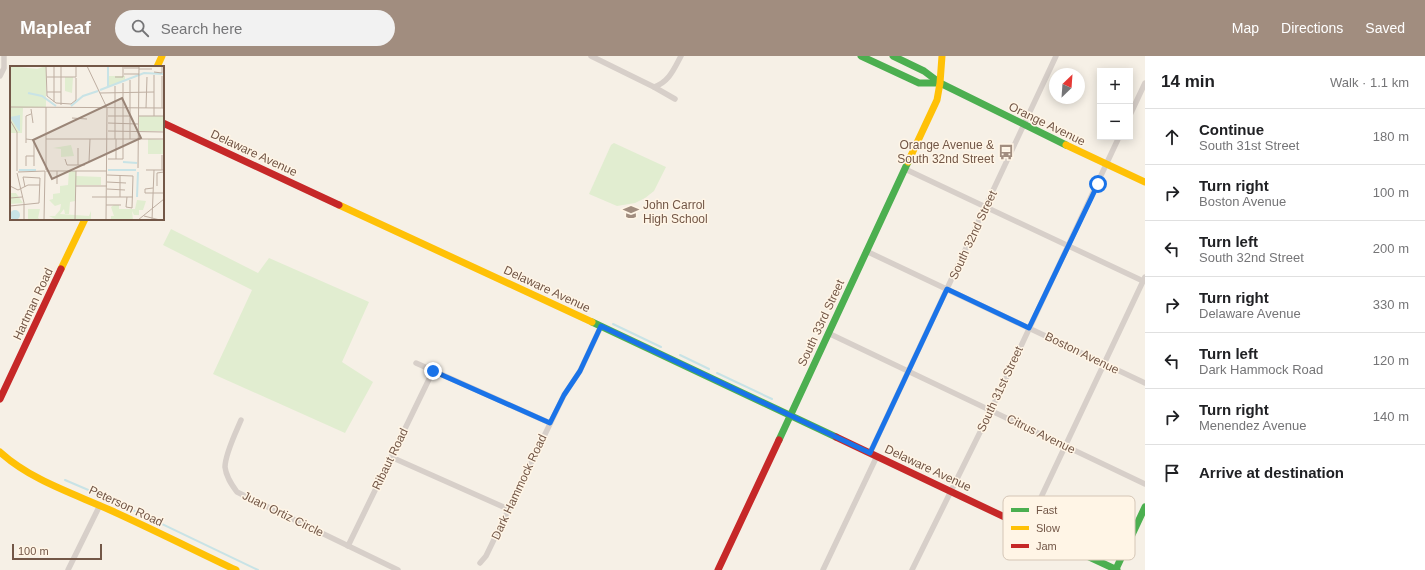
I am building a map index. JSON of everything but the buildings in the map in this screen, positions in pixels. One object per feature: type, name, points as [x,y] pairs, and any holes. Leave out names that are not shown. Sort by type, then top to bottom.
[{"type":"street","points":[[0,76],[4,68],[4,56]]},
{"type":"street","points":[[157,66],[162,56]]},
{"type":"street","points":[[591,56],[654,87],[674,99]]},
{"type":"street","points":[[654,87],[665,82],[681,56]]},
{"type":"street","name":"Orange Avenue","points":[[860,56],[919,83],[940,83]]},
{"type":"street","name":"Orange Avenue","points":[[893,56],[924,71],[940,83],[1023,125],[1145,182]]},
{"type":"street","name":"South 33rd Street","points":[[718,570],[937,100],[942,56]]},
{"type":"street","name":"South 32nd Street","points":[[870,453],[1056,56]]},
{"type":"street","points":[[1133,108],[1145,83]]},
{"type":"street","name":"Delaware Avenue","points":[[164,122],[1003,516]]},
{"type":"street","name":"South 31st Street","points":[[912,570],[991,410],[1118,140]]},
{"type":"street","points":[[905,169],[986,208],[1144,279],[1042,496]]},
{"type":"street","name":"Hartman Road","points":[[0,399],[85,220]]},
{"type":"street","name":"Boston Avenue","points":[[866,251],[1145,383]]},
{"type":"street","name":"Dark Hammock Road","points":[[480,563],[486,556],[564,395],[580,371],[601,326]]},
{"type":"street","name":"Citrus Avenue","points":[[828,333],[1145,484]]},
{"type":"street","points":[[416,363],[550,423]]},
{"type":"street","name":"Ribaut Road","points":[[348,546],[433,371]]},
{"type":"street","name":"Juan Ortiz Circle","points":[[241,420],[229,450],[225,468],[230,482],[237,492],[398,570]]},
{"type":"street","name":"Peterson Road","points":[[0,452],[8,460]]},
{"type":"street","points":[[822,570],[878,456]]},
{"type":"street","points":[[391,457],[508,510]]},
{"type":"street","name":"Peterson Road","points":[[0,458],[8,460],[56,487],[100,505],[236,570]]},
{"type":"street","points":[[68,570],[100,505]]},
{"type":"street","points":[[1135,528],[1145,506]]},
{"type":"street","name":"Delaware Avenue","points":[[1095,560],[1116,570]]},
{"type":"street","points":[[1116,570],[1121,560]]},
{"type":"green space","points":[[614,143],[666,167],[654,191],[635,203],[617,206],[589,194],[611,145]]},
{"type":"green space","points":[[171,229],[258,273],[269,258],[369,302],[342,362],[373,382],[345,433],[213,374],[252,290],[163,245]]},
{"type":"waterway","points":[[613,324],[661,347]]},
{"type":"waterway","points":[[680,355],[709,369]]},
{"type":"waterway","points":[[717,373],[772,399]]},
{"type":"waterway","points":[[65,480],[114,501],[258,570]]},
{"type":"traffic: fast","points":[[861,56],[919,83],[940,83]]},
{"type":"traffic: fast","points":[[893,56],[924,71],[940,83],[1066,145]]},
{"type":"traffic: fast","points":[[779,440],[908,162]]},
{"type":"traffic: fast","points":[[592,322],[836,437]]},
{"type":"traffic: fast","points":[[1135,528],[1145,507]]},
{"type":"traffic: fast","points":[[1096,560],[1117,570]]},
{"type":"traffic: fast","points":[[1116,569],[1120,560]]},
{"type":"traffic: slow","points":[[157,66],[162,56]]},
{"type":"traffic: slow","points":[[908,162],[937,100],[942,56]]},
{"type":"traffic: slow","points":[[1066,145],[1145,182]]},
{"type":"traffic: slow","points":[[339,205],[592,322]]},
{"type":"traffic: slow","points":[[61,269],[85,220]]},
{"type":"traffic: slow","points":[[0,452],[12,462],[38,478],[126,517],[236,570]]},
{"type":"traffic: jam","points":[[164,123],[339,205]]},
{"type":"traffic: jam","points":[[0,399],[61,269]]},
{"type":"traffic: jam","points":[[836,437],[1003,516]]},
{"type":"traffic: jam","points":[[718,570],[779,440]]},
{"type":"place","name":"Orange Avenue & South 32nd Street","points":[[1006,152]]},
{"type":"place","name":"John Carrol High School","points":[[631,212]]},
{"type":"route","points":[[433,371],[550,423],[564,395],[580,371],[601,326],[870,453],[947,289],[1029,328],[1098,184]]}]
